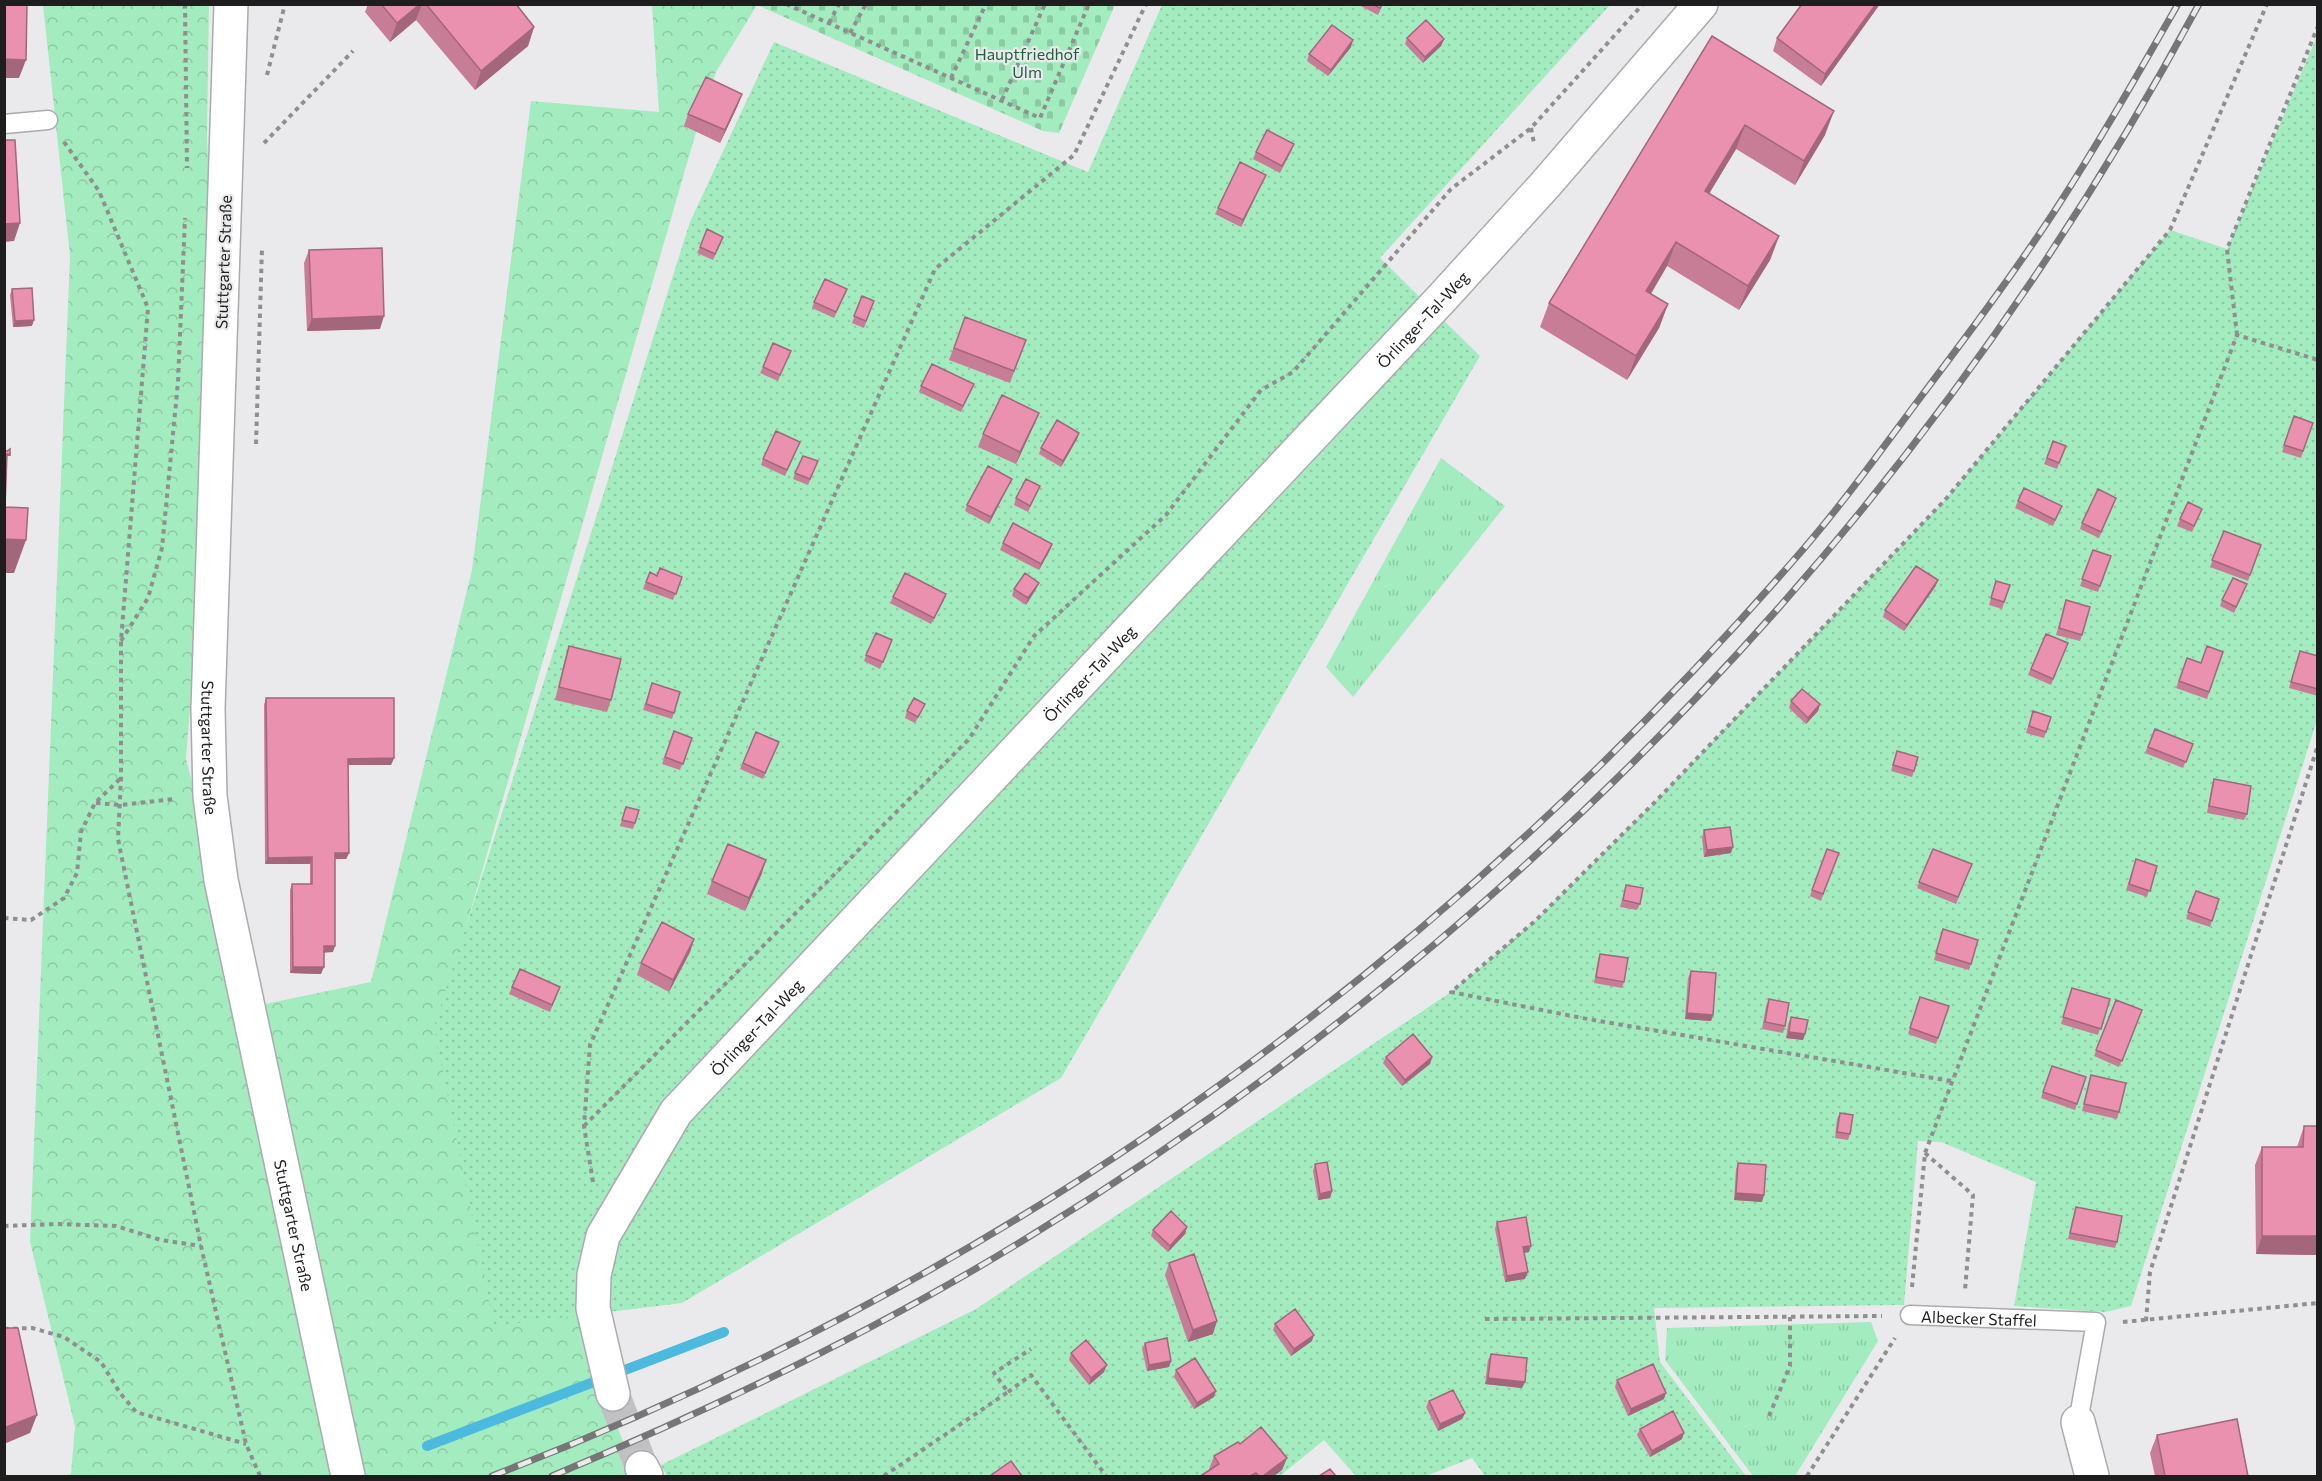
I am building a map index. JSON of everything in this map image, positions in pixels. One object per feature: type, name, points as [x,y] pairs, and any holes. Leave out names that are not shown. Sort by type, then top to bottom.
[{"type":"street","name":"Stuttgarter Straße","points":[[231,4],[209,626],[210,796],[221,880],[348,1476]]},
{"type":"street","name":"Örlinger-Tal-Weg","points":[[613,1394],[593,1308],[594,1275],[603,1236],[676,1112],[1451,288],[1701,4]]},
{"type":"street","points":[[2078,1422],[2092,1476]]},
{"type":"lane","points":[[4,124],[48,120]]},
{"type":"lane","name":"Albecker Staffel","points":[[1910,1315],[2096,1323]]},
{"type":"lane","points":[[2078,1422],[2096,1323]]},
{"type":"path","points":[[185,4],[187,172]]},
{"type":"path","points":[[266,82],[285,4]]},
{"type":"path","points":[[786,4],[1040,118],[1089,4]]},
{"type":"path","points":[[829,23],[839,4]]},
{"type":"path","points":[[850,33],[866,4]]},
{"type":"path","points":[[951,78],[986,4]]},
{"type":"path","points":[[1002,100],[1045,4]]},
{"type":"path","points":[[603,1236],[584,1126],[590,1045],[935,269],[1074,155],[1146,4]]},
{"type":"path","points":[[584,1126],[969,739],[1034,636],[1166,515],[1261,390],[1293,372],[1451,189],[1531,128],[1643,4]]},
{"type":"path","points":[[1951,1081],[1582,1018],[1451,992],[1534,922],[1653,804],[1945,500],[2170,230],[2267,4]]},
{"type":"path","points":[[1485,1320],[1910,1315],[1925,1153],[2236,335],[2227,249],[2318,26]]},
{"type":"path","points":[[264,143],[353,51]]},
{"type":"path","points":[[48,120],[99,191],[148,308],[121,641],[121,778],[118,838],[201,1246],[246,1444],[260,1476]]},
{"type":"path","points":[[264,133],[264,155]]},
{"type":"path","points":[[121,641],[148,598],[162,548],[178,382],[186,207]]},
{"type":"path","points":[[255,452],[262,239]]},
{"type":"path","points":[[2236,335],[2318,360]]},
{"type":"path","points":[[2146,1321],[2150,1272],[2318,745]]},
{"type":"path","points":[[4,918],[31,920],[64,898],[77,873],[81,832],[95,803],[121,778]]},
{"type":"path","points":[[95,803],[120,805],[210,796]]},
{"type":"path","points":[[1925,1153],[1973,1195],[1963,1317]]},
{"type":"path","points":[[4,1226],[116,1226],[161,1240],[201,1246]]},
{"type":"path","points":[[2096,1323],[2146,1321],[2318,1303]]},
{"type":"path","name":"Albecker Staffel","points":[[1807,1476],[1910,1315]]},
{"type":"path","points":[[1769,1416],[1790,1366],[1790,1317]]},
{"type":"path","points":[[4,1329],[32,1328],[64,1337],[101,1362],[120,1393],[136,1412],[246,1444]]},
{"type":"path","points":[[1008,1392],[994,1373],[1031,1349]]},
{"type":"path","points":[[884,1476],[1030,1375],[1106,1476]]},
{"type":"green space","points":[[43,5],[209,5],[207,135],[216,377],[186,759],[250,1007],[371,982],[472,570],[531,101],[659,112],[652,5],[757,5],[716,72],[694,139],[443,1006],[554,1224],[590,1359],[637,1476],[63,1476],[71,1474],[75,1426],[30,1242],[70,256]]},
{"type":"green space","name":"Hauptfriedhof Ulm","points":[[757,5],[1115,5],[1059,133],[1043,131]]},
{"type":"green space","points":[[1162,5],[1610,5],[1380,258],[1480,356],[1061,1078],[682,1303],[494,1326],[434,1027],[690,222],[774,42],[1088,172]]},
{"type":"green space","points":[[2317,36],[2317,720],[2131,1306],[2105,1312],[2014,1306],[2036,1182],[1941,1142],[1918,1141],[1904,1305],[1654,1308],[1660,1362],[1746,1476],[1485,1476],[1472,1458],[1426,1476],[1356,1476],[1324,1440],[1280,1476],[667,1476],[661,1465],[976,1309],[1451,992],[1534,922],[1653,804],[1945,500],[2170,230],[2227,249]]},
{"type":"green space","points":[[1441,458],[1505,506],[1353,697],[1326,667]]},
{"type":"green space","points":[[1871,1322],[1878,1341],[1795,1476],[1753,1476],[1665,1360],[1667,1328]]},
{"type":"building","points":[[4,4],[27,4],[26,60],[4,59]]},
{"type":"building","points":[[381,4],[420,4],[397,23]]},
{"type":"building","points":[[426,4],[516,4],[534,27],[481,71]]},
{"type":"building","points":[[1802,4],[1876,4],[1825,74],[1777,38]]},
{"type":"building","points":[[1426,20],[1444,39],[1425,57],[1407,38]]},
{"type":"building","points":[[1332,25],[1353,40],[1331,70],[1309,54]]},
{"type":"building","points":[[1712,36],[1834,111],[1804,161],[1745,125],[1705,191],[1779,236],[1748,286],[1676,242],[1646,291],[1668,304],[1636,356],[1549,303]]},
{"type":"building","points":[[706,77],[742,94],[725,130],[688,114]]},
{"type":"building","points":[[1267,130],[1294,144],[1282,166],[1256,152]]},
{"type":"building","points":[[4,140],[15,140],[20,223],[4,224]]},
{"type":"building","points":[[1240,162],[1266,175],[1243,220],[1218,208]]},
{"type":"building","points":[[707,229],[723,237],[715,254],[700,247]]},
{"type":"building","points":[[382,248],[384,316],[312,319],[309,250]]},
{"type":"building","points":[[825,279],[847,289],[836,312],[814,302]]},
{"type":"building","points":[[32,288],[34,320],[15,321],[12,289]]},
{"type":"building","points":[[862,296],[874,301],[866,321],[854,316]]},
{"type":"building","points":[[965,317],[1026,340],[1014,371],[954,348]]},
{"type":"building","points":[[773,343],[791,351],[780,375],[763,367]]},
{"type":"building","points":[[932,364],[974,384],[963,406],[921,386]]},
{"type":"building","points":[[1002,395],[1039,413],[1020,452],[983,434]]},
{"type":"building","points":[[2294,416],[2313,423],[2303,451],[2284,445]]},
{"type":"building","points":[[1057,420],[1079,433],[1063,461],[1041,448]]},
{"type":"building","points":[[776,431],[800,442],[787,470],[763,459]]},
{"type":"building","points":[[2053,441],[2066,446],[2059,463],[2047,458]]},
{"type":"building","points":[[10,449],[10,455],[7,454],[5,507],[28,508],[26,540],[4,539],[4,451]]},
{"type":"building","points":[[803,456],[818,461],[810,479],[795,473]]},
{"type":"building","points":[[988,466],[1012,479],[991,517],[967,505]]},
{"type":"building","points":[[1026,479],[1040,486],[1030,506],[1016,498]]},
{"type":"building","points":[[2024,488],[2062,506],[2055,520],[2018,501]]},
{"type":"building","points":[[2098,489],[2116,498],[2101,532],[2082,523]]},
{"type":"building","points":[[2188,502],[2202,509],[2194,526],[2180,519]]},
{"type":"building","points":[[1013,523],[1052,544],[1041,564],[1003,543]]},
{"type":"building","points":[[2224,531],[2261,545],[2250,575],[2212,560]]},
{"type":"building","points":[[2093,550],[2111,556],[2100,586],[2082,579]]},
{"type":"building","points":[[1916,566],[1938,580],[1907,625],[1885,610]]},
{"type":"building","points":[[660,568],[682,577],[676,594],[646,582],[650,572],[657,576]]},
{"type":"building","points":[[905,573],[946,594],[934,618],[893,597]]},
{"type":"building","points":[[1025,573],[1039,583],[1028,598],[1014,589]]},
{"type":"building","points":[[2233,578],[2247,584],[2236,607],[2222,600]]},
{"type":"building","points":[[1996,581],[2010,585],[2004,602],[1991,598]]},
{"type":"building","points":[[2066,600],[2090,607],[2082,635],[2059,628]]},
{"type":"building","points":[[876,633],[892,640],[883,662],[866,655]]},
{"type":"building","points":[[2046,634],[2068,643],[2053,679],[2031,669]]},
{"type":"building","points":[[569,646],[621,659],[611,700],[559,687]]},
{"type":"building","points":[[2207,646],[2223,652],[2209,692],[2179,681],[2187,658],[2201,663]]},
{"type":"building","points":[[2300,651],[2318,656],[2318,689],[2291,682]]},
{"type":"building","points":[[652,683],[680,692],[674,713],[646,704]]},
{"type":"building","points":[[1802,689],[1820,704],[1808,718],[1791,701]]},
{"type":"building","points":[[266,698],[394,698],[394,758],[348,759],[349,853],[335,853],[335,946],[324,946],[324,967],[293,967],[292,884],[312,884],[312,857],[268,858]]},
{"type":"building","points":[[914,698],[925,704],[918,717],[907,711]]},
{"type":"building","points":[[2033,711],[2051,717],[2046,732],[2029,726]]},
{"type":"building","points":[[2155,729],[2193,744],[2186,762],[2148,747]]},
{"type":"building","points":[[674,731],[692,738],[683,764],[665,757]]},
{"type":"building","points":[[756,732],[779,742],[765,773],[743,763]]},
{"type":"building","points":[[1897,751],[1918,757],[1914,771],[1893,765]]},
{"type":"building","points":[[2214,779],[2251,786],[2247,814],[2209,806]]},
{"type":"building","points":[[626,807],[639,810],[635,823],[622,820]]},
{"type":"building","points":[[1730,827],[1733,847],[1707,850],[1704,830]]},
{"type":"building","points":[[728,844],[766,860],[749,898],[712,881]]},
{"type":"building","points":[[1827,849],[1839,853],[1823,894],[1812,890]]},
{"type":"building","points":[[1933,849],[1972,864],[1958,897],[1919,882]]},
{"type":"building","points":[[2136,859],[2157,866],[2150,891],[2129,884]]},
{"type":"building","points":[[1626,885],[1643,888],[1640,904],[1623,900]]},
{"type":"building","points":[[2196,891],[2219,899],[2212,921],[2188,912]]},
{"type":"building","points":[[662,922],[694,939],[673,980],[641,963]]},
{"type":"building","points":[[1943,929],[1978,940],[1971,964],[1936,953]]},
{"type":"building","points":[[1600,954],[1628,958],[1624,982],[1596,977]]},
{"type":"building","points":[[520,969],[560,987],[552,1005],[512,987]]},
{"type":"building","points":[[1691,971],[1716,973],[1713,1015],[1687,1013]]},
{"type":"building","points":[[2072,988],[2110,999],[2101,1029],[2063,1017]]},
{"type":"building","points":[[1920,997],[1949,1006],[1938,1038],[1910,1028]]},
{"type":"building","points":[[1769,999],[1789,1003],[1785,1026],[1765,1022]]},
{"type":"building","points":[[2116,1000],[2142,1010],[2122,1061],[2096,1050]]},
{"type":"building","points":[[1791,1017],[1808,1020],[1805,1034],[1789,1032]]},
{"type":"building","points":[[1413,1034],[1432,1057],[1405,1080],[1386,1057]]},
{"type":"building","points":[[2052,1066],[2086,1077],[2077,1104],[2043,1092]]},
{"type":"building","points":[[2091,1075],[2126,1083],[2119,1112],[2084,1104]]},
{"type":"building","points":[[1840,1113],[1853,1115],[1850,1134],[1837,1132]]},
{"type":"building","points":[[2304,1126],[2318,1126],[2318,1236],[2262,1236],[2262,1147],[2303,1147]]},
{"type":"building","points":[[1327,1162],[1332,1191],[1320,1194],[1315,1164]]},
{"type":"building","points":[[1738,1163],[1766,1165],[1764,1195],[1736,1193]]},
{"type":"building","points":[[2076,1207],[2122,1216],[2117,1242],[2070,1233]]},
{"type":"building","points":[[1171,1211],[1187,1227],[1170,1246],[1153,1230]]},
{"type":"building","points":[[1526,1217],[1531,1246],[1523,1247],[1528,1272],[1507,1276],[1497,1222]]},
{"type":"building","points":[[1194,1254],[1217,1321],[1193,1330],[1169,1263]]},
{"type":"building","points":[[1295,1309],[1314,1335],[1294,1349],[1275,1324]]},
{"type":"building","points":[[4,1328],[18,1328],[37,1415],[4,1428]]},
{"type":"building","points":[[1167,1338],[1171,1361],[1149,1365],[1145,1343]]},
{"type":"building","points":[[1086,1340],[1107,1365],[1091,1378],[1071,1353]]},
{"type":"building","points":[[1491,1354],[1527,1358],[1525,1382],[1488,1378]]},
{"type":"building","points":[[1195,1358],[1216,1391],[1197,1403],[1176,1370]]},
{"type":"building","points":[[1653,1364],[1666,1393],[1631,1409],[1617,1380]]},
{"type":"building","points":[[1453,1390],[1465,1413],[1440,1424],[1429,1401]]},
{"type":"building","points":[[1673,1411],[1684,1433],[1652,1451],[1640,1429]]},
{"type":"building","points":[[2237,1419],[2248,1476],[2165,1476],[2157,1435]]},
{"type":"building","points":[[1261,1427],[1287,1458],[1263,1476],[1256,1473],[1250,1476],[1202,1475],[1219,1464],[1214,1456],[1238,1442],[1240,1444]]},
{"type":"building","points":[[1011,1461],[1022,1476],[990,1476]]},
{"type":"building","points":[[1330,1469],[1336,1476],[1319,1476]]},
{"type":"waterway","points":[[427,1446],[724,1332]]},
{"type":"tunnel","points":[[613,1394],[642,1468]]},
{"type":"railway","points":[[492,1476],[680,1397],[860,1308],[1033,1209],[1199,1100],[1358,980],[1510,850],[1655,711],[1793,561],[1843,501],[1972,329],[2038,236],[2102,135],[2178,4]]},
{"type":"railway","points":[[552,1476],[674,1423],[794,1366],[912,1305],[1027,1238],[1208,1119],[1380,990],[1542,849],[1695,699],[1838,539],[1970,370],[2090,191],[2199,4]]}]
